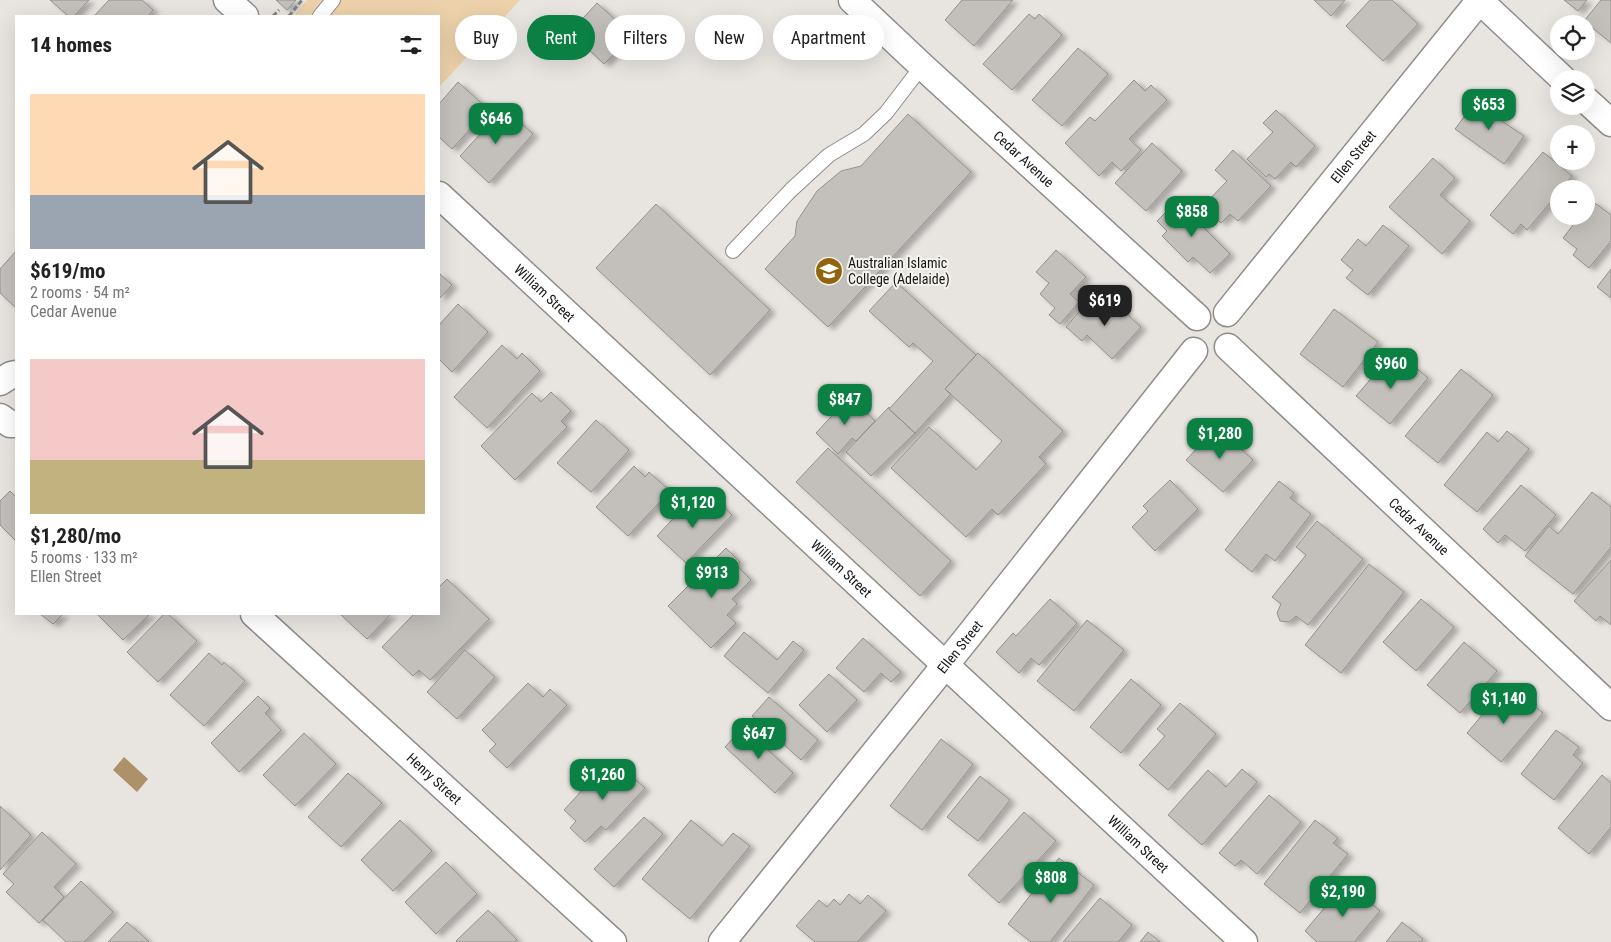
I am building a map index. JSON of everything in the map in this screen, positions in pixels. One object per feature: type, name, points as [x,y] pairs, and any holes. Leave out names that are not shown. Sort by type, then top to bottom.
[{"type":"street","points":[[227,0],[244,15]]},
{"type":"street","name":"Cedar Avenue","points":[[852,0],[1197,317]]},
{"type":"street","points":[[1479,0],[1553,70]]},
{"type":"street","name":"Ellen Street","points":[[1227,313],[1479,0]]},
{"type":"street","points":[[1595,108],[1611,123]]},
{"type":"street","name":"William Street","points":[[440,196],[1244,942]]},
{"type":"street","points":[[1212,309],[1227,313],[1233,322],[1234,330],[1232,341],[1228,347],[1216,355],[1204,355],[1194,351],[1189,335],[1197,317],[1212,309]]},
{"type":"street","name":"Cedar Avenue","points":[[1228,347],[1611,706]]},
{"type":"street","name":"Ellen Street","points":[[722,942],[1194,351]]},
{"type":"street","points":[[0,381],[15,374]]},
{"type":"street","name":"Henry Street","points":[[255,615],[613,942]]},
{"type":"lane","points":[[321,15],[333,0]]},
{"type":"lane","points":[[733,252],[797,184],[829,155],[864,134],[886,113],[922,66]]},
{"type":"path","points":[[290,15],[302,0]]},
{"type":"path","points":[[274,15],[279,10]]},
{"type":"shaded area","points":[[307,0],[520,0],[506,15],[455,15],[455,60],[464,60],[440,86],[440,15],[295,15]]},
{"type":"shaded area","points":[[124,757],[148,779],[137,792],[113,770]]},
{"type":"building","points":[[50,0],[89,0],[75,15],[67,15]]},
{"type":"building","points":[[109,0],[142,0],[153,10],[149,15],[95,15]]},
{"type":"building","points":[[276,0],[296,0],[287,10]]},
{"type":"building","points":[[962,0],[1013,0],[974,46],[945,20]]},
{"type":"building","points":[[1314,0],[1345,0],[1331,16]]},
{"type":"building","points":[[1370,0],[1392,0],[1418,24],[1383,61],[1346,26]]},
{"type":"building","points":[[1564,0],[1587,0],[1578,11]]},
{"type":"building","points":[[1601,0],[1611,0],[1611,43],[1595,30],[1595,15],[1589,15]]},
{"type":"building","points":[[597,3],[610,15],[605,15],[605,60],[608,60],[604,64],[595,56],[595,15],[586,15]]},
{"type":"building","points":[[1029,14],[1035,19],[1039,14],[1062,35],[1012,90],[983,64]]},
{"type":"building","points":[[1078,48],[1108,74],[1062,126],[1032,100]]},
{"type":"building","points":[[1134,80],[1145,91],[1151,85],[1167,100],[1129,139],[1141,150],[1121,171],[1112,162],[1099,176],[1065,143],[1090,117],[1095,121]]},
{"type":"building","points":[[458,82],[488,109],[452,149],[440,138],[440,103]]},
{"type":"building","points":[[1478,98],[1499,113],[1496,117],[1524,136],[1504,164],[1455,129]]},
{"type":"building","points":[[504,108],[533,134],[489,183],[460,156]]},
{"type":"building","points":[[1276,110],[1315,146],[1296,167],[1291,162],[1275,179],[1269,174],[1266,177],[1247,159],[1273,132],[1263,123]]},
{"type":"building","points":[[908,114],[971,172],[828,327],[765,269],[795,236],[797,221],[817,191],[841,171],[861,166]]},
{"type":"building","points":[[1152,143],[1182,171],[1146,211],[1115,183]]},
{"type":"building","points":[[1233,150],[1271,186],[1238,221],[1230,214],[1221,223],[1203,206],[1227,181],[1215,170]]},
{"type":"building","points":[[1543,152],[1550,158],[1550,170],[1565,170],[1572,176],[1569,180],[1550,180],[1550,203],[1527,230],[1521,224],[1513,234],[1490,215]]},
{"type":"building","points":[[1433,158],[1455,178],[1440,195],[1470,221],[1442,254],[1389,207]]},
{"type":"building","points":[[1177,201],[1230,254],[1210,273],[1193,257],[1188,262],[1162,236],[1167,231],[1157,221]]},
{"type":"building","points":[[1595,203],[1611,215],[1611,241],[1589,268],[1573,255],[1577,249],[1563,238],[1573,225],[1595,225]]},
{"type":"building","points":[[656,204],[770,310],[710,375],[596,268]]},
{"type":"building","points":[[1383,225],[1409,246],[1368,295],[1346,278],[1353,270],[1341,260],[1358,239],[1366,246]]},
{"type":"building","points":[[1056,250],[1086,277],[1070,294],[1079,302],[1060,324],[1049,315],[1055,308],[1040,294],[1049,283],[1036,272]]},
{"type":"building","points":[[15,252],[15,307],[0,293],[0,269]]},
{"type":"building","points":[[1611,269],[1611,298],[1597,287]]},
{"type":"building","points":[[440,274],[452,285],[440,298]]},
{"type":"building","points":[[896,282],[976,355],[945,389],[951,394],[915,433],[889,409],[933,361],[913,343],[909,347],[869,311]]},
{"type":"building","points":[[1108,297],[1141,327],[1112,359],[1087,335],[1082,341],[1066,327],[1083,307],[1091,315]]},
{"type":"building","points":[[458,304],[488,332],[452,372],[440,360],[440,324]]},
{"type":"building","points":[[1334,309],[1378,342],[1343,387],[1300,354]]},
{"type":"building","points":[[502,345],[517,359],[522,353],[540,371],[487,428],[454,397]]},
{"type":"building","points":[[978,353],[1063,431],[1039,457],[1046,464],[998,515],[992,509],[966,537],[891,468],[929,427],[976,470],[1002,441],[945,389]]},
{"type":"building","points":[[1388,359],[1407,374],[1414,366],[1428,378],[1390,424],[1356,396]]},
{"type":"building","points":[[1461,369],[1493,395],[1438,463],[1405,436]]},
{"type":"building","points":[[551,392],[571,411],[561,421],[567,427],[515,480],[481,446],[532,393],[541,402]]},
{"type":"building","points":[[849,397],[875,421],[856,441],[852,438],[838,454],[816,433]]},
{"type":"building","points":[[889,407],[915,433],[871,476],[846,452]]},
{"type":"building","points":[[596,420],[629,450],[591,492],[557,463]]},
{"type":"building","points":[[1217,427],[1253,460],[1223,492],[1186,460]]},
{"type":"building","points":[[1507,431],[1529,449],[1477,512],[1444,485],[1487,432],[1498,442]]},
{"type":"building","points":[[828,448],[951,561],[920,596],[796,482]]},
{"type":"building","points":[[634,466],[645,477],[649,472],[670,491],[628,536],[596,507]]},
{"type":"building","points":[[1170,480],[1198,509],[1155,551],[1132,527],[1148,511],[1143,506]]},
{"type":"building","points":[[1279,481],[1294,493],[1290,498],[1311,514],[1275,561],[1266,554],[1252,572],[1225,550]]},
{"type":"building","points":[[1521,485],[1556,515],[1525,551],[1505,535],[1498,543],[1483,529]]},
{"type":"building","points":[[10,491],[15,496],[15,540],[0,525],[0,501]]},
{"type":"building","points":[[1592,492],[1611,507],[1611,547],[1573,594],[1525,556],[1549,526],[1558,534]]},
{"type":"building","points":[[692,498],[709,513],[718,502],[732,515],[686,563],[657,536]]},
{"type":"building","points":[[1317,521],[1363,559],[1308,625],[1296,616],[1289,622],[1280,621],[1277,613],[1281,604],[1272,597],[1306,555],[1296,547]]},
{"type":"building","points":[[726,548],[740,562],[736,565],[751,580],[732,599],[737,604],[727,615],[736,623],[711,648],[668,606]]},
{"type":"building","points":[[1611,560],[1611,625],[1600,616],[1596,621],[1574,601]]},
{"type":"building","points":[[1369,564],[1404,592],[1341,673],[1305,645]]},
{"type":"building","points":[[447,579],[489,619],[430,680],[419,670],[413,676],[382,647],[413,615],[440,615],[440,586]]},
{"type":"building","points":[[1050,599],[1077,623],[1039,665],[1031,658],[1019,673],[996,652],[1013,633],[1016,636]]},
{"type":"building","points":[[1421,599],[1454,627],[1416,671],[1383,642]]},
{"type":"building","points":[[41,615],[62,615],[53,624]]},
{"type":"building","points":[[98,615],[149,615],[123,640]]},
{"type":"building","points":[[163,615],[169,615],[197,641],[158,682],[127,652]]},
{"type":"building","points":[[341,615],[390,615],[367,639]]},
{"type":"building","points":[[1087,620],[1124,650],[1074,711],[1037,681]]},
{"type":"building","points":[[744,632],[777,660],[793,641],[804,650],[768,693],[724,656]]},
{"type":"building","points":[[863,638],[901,672],[891,682],[881,673],[864,692],[836,668]]},
{"type":"building","points":[[1464,642],[1497,671],[1460,713],[1427,685]]},
{"type":"building","points":[[465,650],[495,677],[457,719],[427,692]]},
{"type":"building","points":[[209,653],[222,665],[224,662],[245,681],[204,726],[170,695]]},
{"type":"building","points":[[829,674],[857,700],[827,732],[799,705]]},
{"type":"building","points":[[1131,679],[1161,705],[1121,753],[1090,727]]},
{"type":"building","points":[[528,683],[543,697],[550,689],[567,705],[507,768],[489,751],[496,744],[482,730]]},
{"type":"building","points":[[1504,689],[1522,704],[1526,699],[1543,713],[1501,762],[1467,733]]},
{"type":"building","points":[[258,696],[270,708],[265,713],[281,730],[239,772],[211,743]]},
{"type":"building","points":[[769,697],[818,740],[801,760],[752,716]]},
{"type":"building","points":[[1180,703],[1216,734],[1168,790],[1139,765],[1165,736],[1157,729]]},
{"type":"building","points":[[743,727],[793,773],[775,793],[725,747]]},
{"type":"building","points":[[1556,730],[1579,747],[1573,755],[1583,763],[1554,800],[1521,774]]},
{"type":"building","points":[[304,733],[336,764],[295,806],[263,775]]},
{"type":"building","points":[[941,739],[973,764],[922,830],[890,806]]},
{"type":"building","points":[[606,764],[617,774],[622,768],[645,788],[606,830],[601,826],[585,842],[570,828],[576,821],[564,810]]},
{"type":"building","points":[[1242,769],[1257,782],[1202,845],[1168,815],[1208,770],[1226,787]]},
{"type":"building","points":[[348,773],[382,803],[341,847],[308,817]]},
{"type":"building","points":[[1602,775],[1611,783],[1611,827],[1589,854],[1558,828]]},
{"type":"building","points":[[980,776],[1010,800],[978,841],[947,817]]},
{"type":"building","points":[[1269,795],[1301,822],[1257,874],[1241,860],[1235,866],[1219,853]]},
{"type":"building","points":[[0,806],[31,835],[0,870]]},
{"type":"building","points":[[1024,812],[1056,841],[999,903],[968,875]]},
{"type":"building","points":[[644,817],[663,834],[614,887],[594,869]]},
{"type":"building","points":[[400,820],[432,851],[393,891],[361,860]]},
{"type":"building","points":[[691,820],[722,846],[733,833],[750,846],[690,919],[642,879]]},
{"type":"building","points":[[1315,820],[1338,838],[1333,843],[1348,854],[1300,913],[1264,884]]},
{"type":"building","points":[[42,832],[76,864],[54,887],[64,897],[39,923],[6,892],[14,884],[3,874]]},
{"type":"building","points":[[1059,858],[1094,885],[1050,942],[1031,942],[1008,924]]},
{"type":"building","points":[[446,862],[477,894],[436,934],[405,902]]},
{"type":"building","points":[[81,881],[113,912],[84,942],[66,942],[43,920]]},
{"type":"building","points":[[1346,882],[1380,911],[1354,942],[1317,942],[1305,931]]},
{"type":"building","points":[[849,894],[860,904],[868,895],[886,911],[857,942],[815,942],[796,926],[819,900],[827,907],[834,899],[840,905]]},
{"type":"building","points":[[1100,898],[1132,925],[1118,942],[1063,942]]},
{"type":"building","points":[[488,910],[517,940],[514,942],[456,941]]},
{"type":"building","points":[[127,922],[146,939],[149,942],[108,942]]},
{"type":"building","points":[[1402,922],[1423,939],[1421,942],[1386,942]]},
{"type":"building","points":[[1148,932],[1160,942],[1140,942]]},
{"type":"place","name":"Australian Islamic College (Adelaide)","points":[[829,271]]}]
